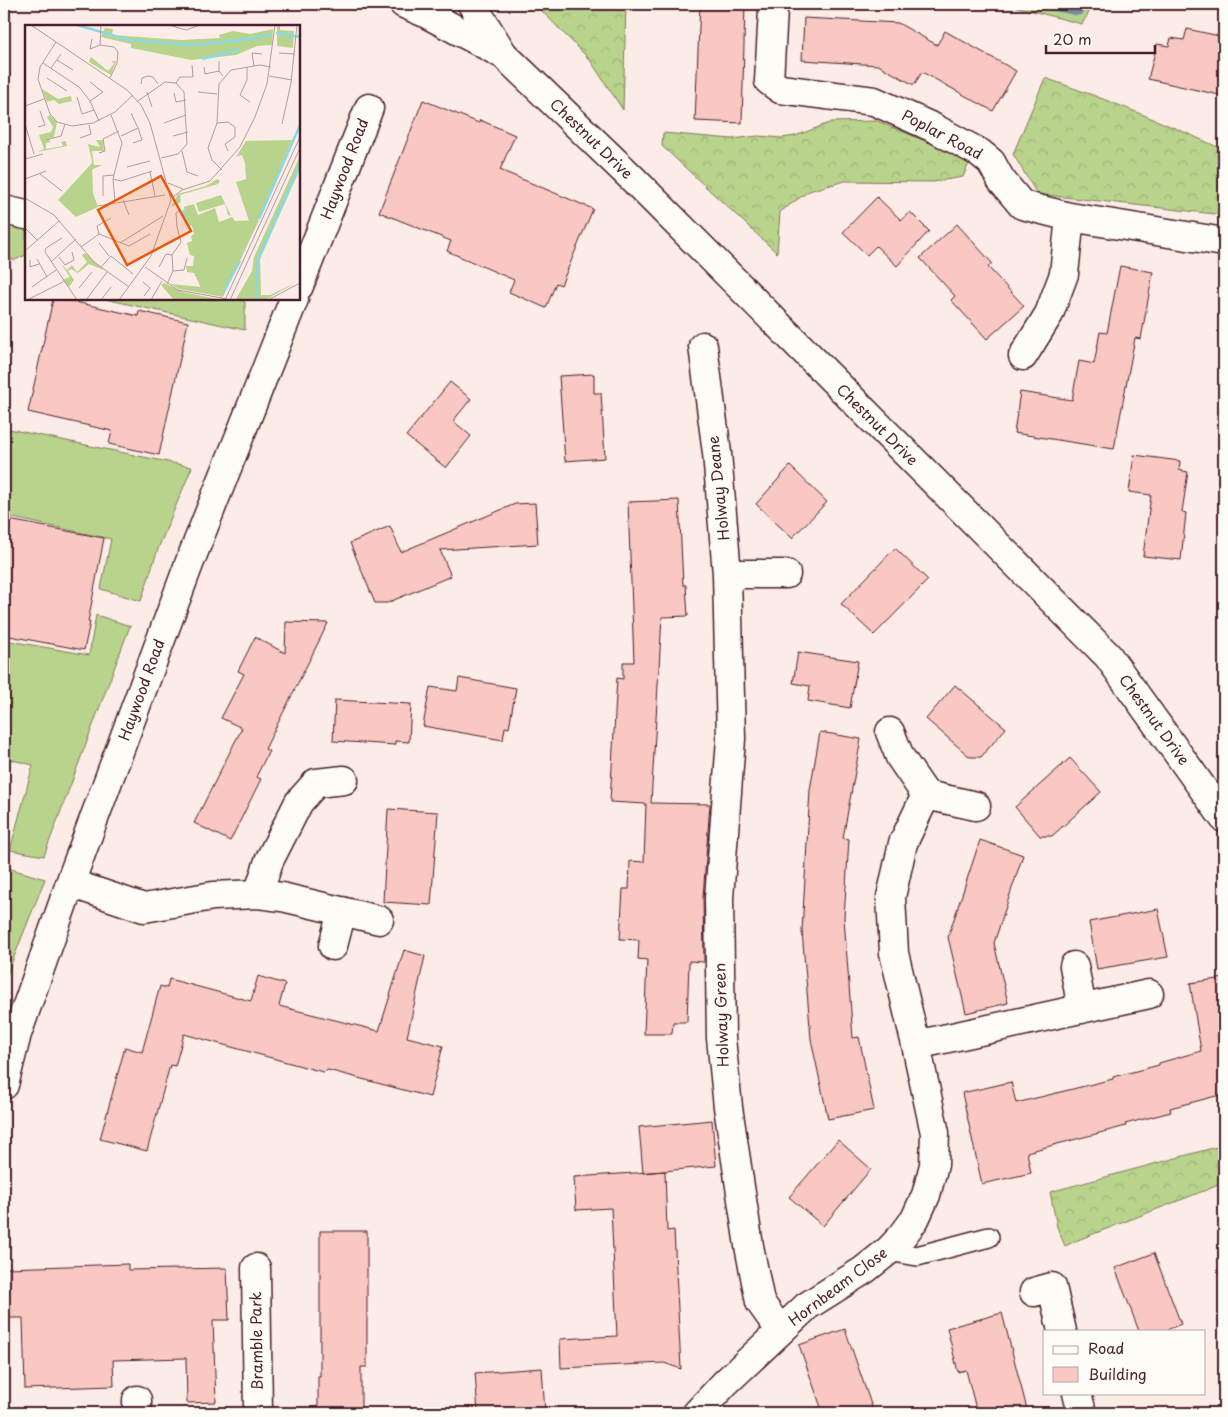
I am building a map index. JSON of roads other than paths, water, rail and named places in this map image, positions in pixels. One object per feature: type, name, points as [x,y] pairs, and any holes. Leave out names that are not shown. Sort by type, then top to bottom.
[{"type":"street","name":"Chestnut Drive","points":[[404,4],[425,13],[504,55]]},
{"type":"street","name":"Chestnut Drive","points":[[472,4],[504,55],[632,178],[1108,656],[1224,818]]},
{"type":"street","name":"Poplar Road","points":[[773,10],[769,81],[780,89],[874,101],[934,128],[991,162],[1001,180],[1022,205],[1070,217],[1224,242]]},
{"type":"street","name":"Haywood Road","points":[[300,281],[369,108]]},
{"type":"street","points":[[4,210],[25,216]]},
{"type":"street","points":[[1023,356],[1049,314],[1064,274],[1070,217]]},
{"type":"street","name":"Haywood Road","points":[[4,1086],[10,1032],[70,883],[189,564],[292,300]]},
{"type":"street","name":"Holway Deane","points":[[703,346],[716,453],[727,574]]},
{"type":"street","points":[[727,574],[786,574]]},
{"type":"street","name":"Holway Green","points":[[727,574],[730,739],[719,898],[721,1038],[728,1107],[749,1246],[760,1302],[780,1330]]},
{"type":"street","points":[[890,732],[900,757],[926,795],[976,806]]},
{"type":"street","points":[[258,894],[269,861],[299,802],[316,783],[344,780]]},
{"type":"street","name":"Hornbeam Close","points":[[780,1330],[807,1306],[864,1270],[888,1251],[904,1235],[915,1219],[926,1195],[934,1165],[935,1133],[894,953],[891,897],[903,843],[926,795]]},
{"type":"street","points":[[70,883],[144,908],[213,896],[258,894],[282,897],[379,920]]},
{"type":"street","points":[[333,946],[342,910]]},
{"type":"street","points":[[1074,966],[1082,1009]]},
{"type":"street","points":[[916,1045],[1149,994]]},
{"type":"street","name":"Bramble Park","points":[[256,1268],[258,1413]]},
{"type":"street","points":[[1034,1292],[1052,1287],[1062,1330]]},
{"type":"street","points":[[697,1413],[780,1330]]},
{"type":"street","points":[[1077,1394],[1082,1413]]},
{"type":"lane","points":[[888,1251],[917,1256],[989,1237]]},
{"type":"waterway","points":[[1048,4],[1078,10]]}]
